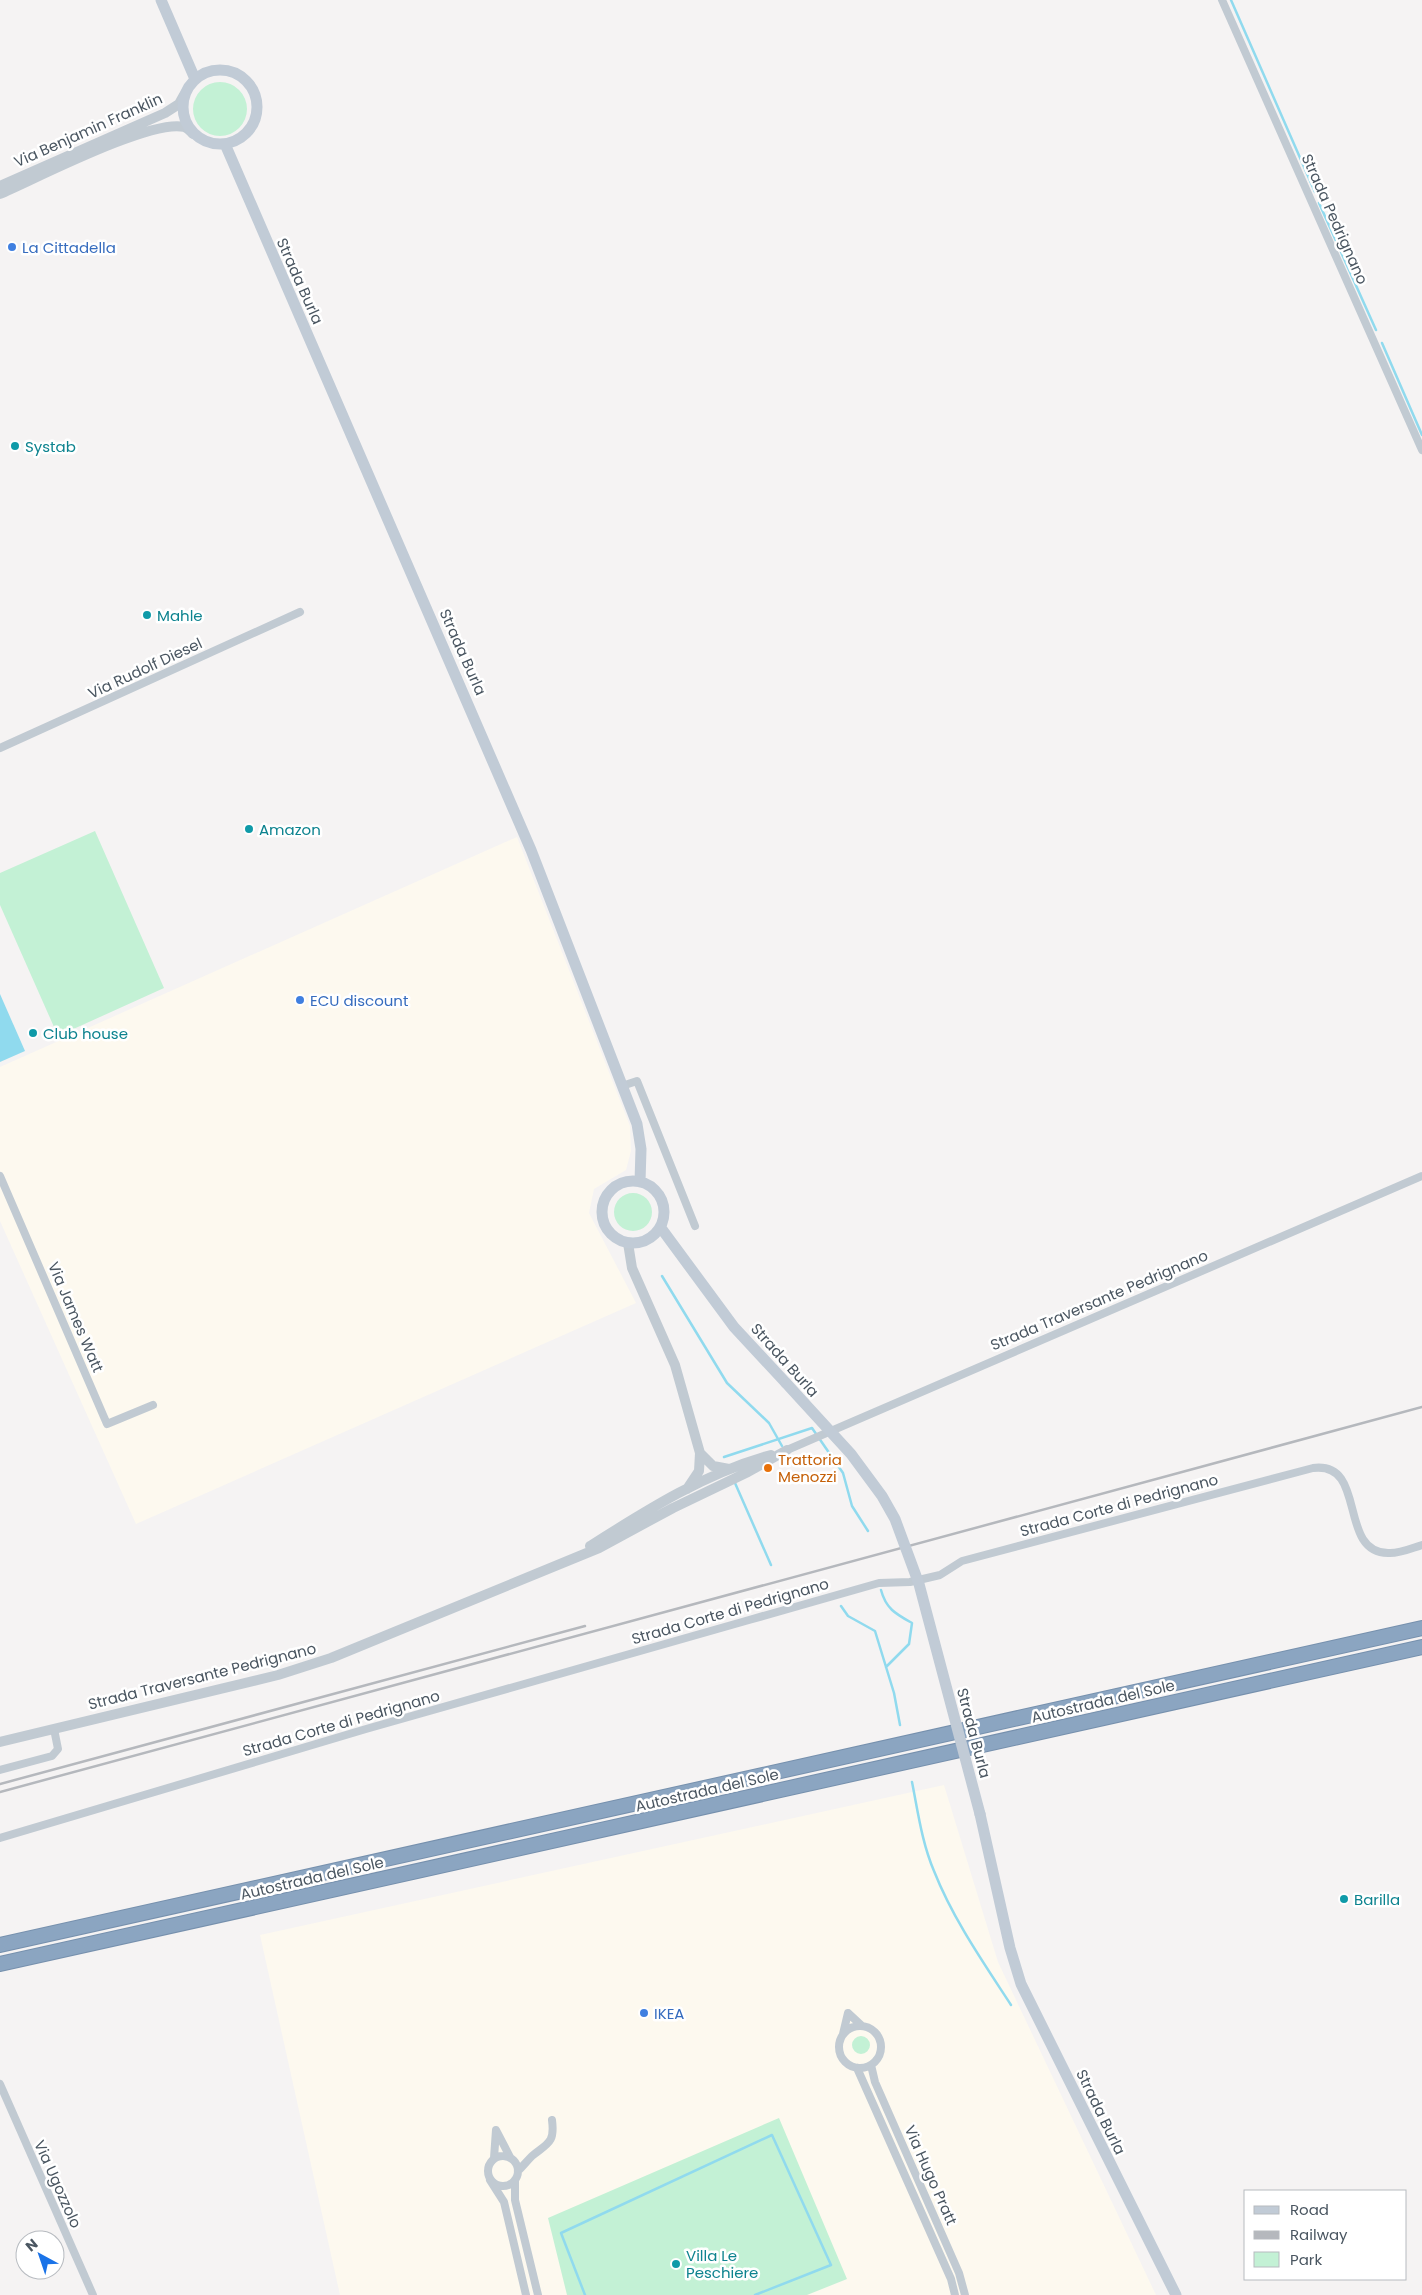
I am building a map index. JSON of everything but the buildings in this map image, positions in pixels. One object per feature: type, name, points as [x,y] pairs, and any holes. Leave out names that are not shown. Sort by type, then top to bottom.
[{"type":"highway","name":"Autostrada del Sole","points":[[0,1945],[1422,1628]]},
{"type":"highway","name":"Autostrada del Sole","points":[[0,1964],[1422,1647]]},
{"type":"main road","points":[[161,0],[195,79]]},
{"type":"main road","points":[[216,70],[228,70],[238,74],[247,82],[254,91],[257,108],[253,125],[246,134],[236,141],[214,144],[203,141],[193,134],[186,124],[183,113],[184,95],[195,79],[205,73],[216,70]]},
{"type":"main road","name":"Strada Burla","points":[[225,144],[531,850],[637,1124],[640,1149],[640,1182]]},
{"type":"main road","points":[[625,1182],[640,1182],[653,1188],[662,1199],[665,1214],[661,1228],[647,1241],[628,1243],[618,1240],[610,1234],[604,1225],[602,1210],[607,1196],[612,1190],[625,1182]]},
{"type":"main road","name":"Strada Burla","points":[[661,1228],[734,1327],[851,1454],[895,1518],[920,1584],[980,1814],[1010,1948],[1022,1984],[1176,2295]]},
{"type":"street","name":"Strada Pedrignano","points":[[1222,0],[1422,450]]},
{"type":"street","name":"Via Benjamin Franklin","points":[[0,192],[165,113],[178,104],[184,95]]},
{"type":"street","name":"Via Benjamin Franklin","points":[[0,192],[138,134],[173,127],[187,128],[193,134]]},
{"type":"street","name":"Via Rudolf Diesel","points":[[0,748],[300,612]]},
{"type":"street","points":[[622,1086],[637,1080],[694,1226]]},
{"type":"street","name":"Via James Watt","points":[[0,1176],[107,1424],[153,1405]]},
{"type":"street","name":"Strada Traversante Pedrignano","points":[[572,1557],[688,1489],[703,1475],[729,1469],[744,1462],[787,1450],[810,1441],[1422,1176]]},
{"type":"street","points":[[628,1243],[632,1268],[675,1364],[700,1454],[706,1466],[703,1475],[723,1483]]},
{"type":"street","name":"Strada Traversante Pedrignano","points":[[0,1742],[278,1675],[331,1658],[572,1557],[599,1548],[787,1450]]},
{"type":"street","points":[[700,1454],[714,1466],[729,1469]]},
{"type":"street","name":"Strada Corte di Pedrignano","points":[[0,1838],[366,1729],[749,1620],[879,1584],[910,1582],[940,1575],[962,1561],[1313,1468],[1323,1467],[1335,1472],[1344,1480],[1360,1533],[1366,1543],[1378,1552],[1390,1554],[1422,1545]]},
{"type":"street","name":"Strada Traversante Pedrignano","points":[[635,1528],[663,1507],[698,1490],[703,1475]]},
{"type":"street","points":[[0,1770],[52,1756],[58,1749],[54,1729]]},
{"type":"street","points":[[848,2013],[862,2026],[875,2032],[881,2044],[880,2056],[871,2065],[856,2068],[846,2064],[839,2054],[838,2043],[843,2034],[848,2013]]},
{"type":"street","points":[[843,2034],[848,2029],[862,2026]]},
{"type":"street","name":"Via Hugo Pratt","points":[[871,2065],[875,2082],[959,2273],[965,2295]]},
{"type":"street","name":"Via Hugo Pratt","points":[[856,2068],[951,2280],[955,2295]]},
{"type":"street","name":"Via Ugozzolo","points":[[0,2084],[93,2295]]},
{"type":"street","points":[[538,2295],[515,2200],[515,2180],[518,2171],[531,2157],[548,2144],[552,2138],[554,2133],[552,2120]]},
{"type":"street","points":[[518,2171],[496,2130],[494,2158],[487,2171],[490,2180],[504,2202],[526,2295]]},
{"type":"street","points":[[494,2158],[502,2155],[511,2158],[531,2157]]},
{"type":"street","points":[[490,2180],[503,2186],[515,2180]]},
{"type":"shaded area","points":[[517,837],[630,1126],[631,1151],[626,1170],[594,1189],[589,1213],[636,1303],[136,1524],[0,1221],[0,1067]]},
{"type":"shaded area","points":[[944,1785],[998,1962],[1156,2295],[340,2295],[260,1935]]},
{"type":"green space","points":[[220,82],[230,84],[239,90],[245,99],[247,109],[245,119],[239,128],[230,134],[220,136],[210,134],[201,128],[195,119],[193,109],[195,99],[201,90],[210,84]]},
{"type":"green space","points":[[95,831],[164,988],[58,1036],[0,905],[0,873]]},
{"type":"green space","points":[[633,1193],[646,1199],[652,1212],[646,1225],[633,1231],[620,1225],[614,1212],[620,1199]]},
{"type":"green space","points":[[861,2036],[867,2039],[870,2045],[867,2051],[861,2054],[855,2051],[852,2045],[855,2039]]},
{"type":"green space","points":[[779,2118],[847,2279],[807,2295],[567,2295],[548,2218]]},
{"type":"water","points":[[0,994],[25,1051],[0,1062]]},
{"type":"waterway","points":[[1231,0],[1315,192]]},
{"type":"waterway","points":[[1319,203],[1376,330]]},
{"type":"waterway","points":[[1382,343],[1422,435]]},
{"type":"waterway","points":[[662,1276],[727,1383],[769,1423],[782,1446]]},
{"type":"waterway","points":[[724,1457],[812,1428],[843,1473],[852,1506],[868,1531]]},
{"type":"waterway","points":[[735,1483],[771,1565]]},
{"type":"waterway","points":[[881,1590],[883,1597],[892,1610],[912,1623],[909,1644],[886,1667]]},
{"type":"waterway","points":[[841,1606],[848,1616],[875,1631],[894,1693],[900,1725]]},
{"type":"waterway","points":[[912,1782],[926,1850],[942,1889],[969,1940],[1011,2005]]},
{"type":"waterway","points":[[585,2295],[561,2233],[772,2135],[831,2265],[755,2295]]},
{"type":"railway","points":[[0,1792],[1422,1407]]},
{"type":"railway","points":[[0,1784],[585,1626]]},
{"type":"place","name":"La Cittadella","points":[[12,247]]},
{"type":"place","name":"Systab","points":[[15,446]]},
{"type":"place","name":"Mahle","points":[[147,615]]},
{"type":"place","name":"Amazon","points":[[249,829]]},
{"type":"place","name":"ECU discount","points":[[300,1000]]},
{"type":"place","name":"Club house","points":[[33,1033]]},
{"type":"place","name":"Trattoria Menozzi","points":[[768,1468]]},
{"type":"place","name":"Barilla","points":[[1344,1899]]},
{"type":"place","name":"IKEA","points":[[644,2013]]},
{"type":"place","name":"Villa Le Peschiere","points":[[676,2264]]}]
